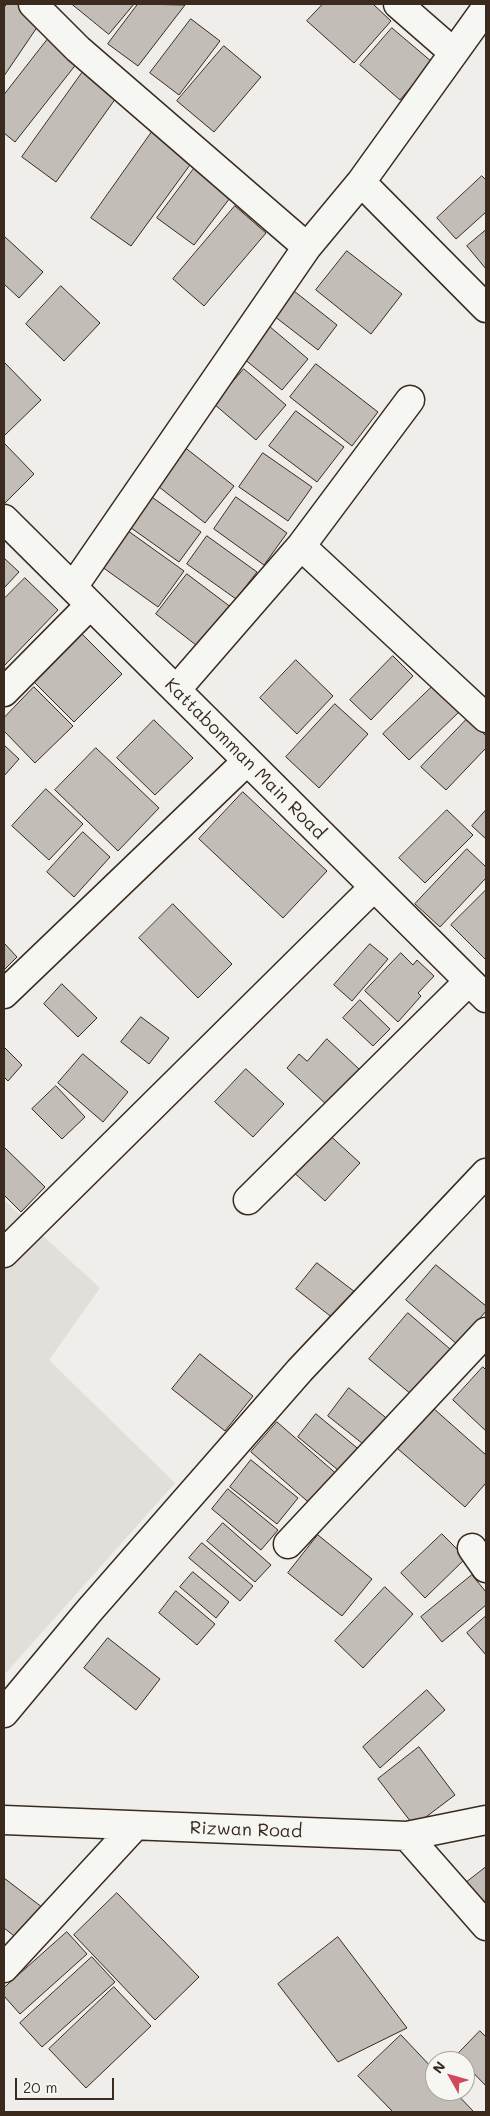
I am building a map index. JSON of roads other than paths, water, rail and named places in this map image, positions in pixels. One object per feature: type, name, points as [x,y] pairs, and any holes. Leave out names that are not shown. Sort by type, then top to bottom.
[{"type":"street","points":[[32,4],[78,48],[307,247]]},
{"type":"street","points":[[398,4],[453,52]]},
{"type":"street","points":[[4,692],[82,596],[307,247],[360,182],[453,52],[483,21]]},
{"type":"street","points":[[360,182],[486,308]]},
{"type":"street","points":[[176,690],[301,546],[410,400]]},
{"type":"street","name":"Kattabomman Main Road","points":[[4,519],[374,887],[479,986]]},
{"type":"street","points":[[301,546],[484,712]]},
{"type":"street","points":[[4,994],[247,761]]},
{"type":"street","points":[[4,1253],[374,887]]},
{"type":"street","points":[[248,1200],[479,986]]},
{"type":"street","points":[[4,1713],[89,1611],[300,1370],[486,1173]]},
{"type":"street","points":[[288,1544],[486,1332]]},
{"type":"street","name":"Rizwan Road","points":[[4,1820],[407,1836],[486,1820]]},
{"type":"street","points":[[4,1968],[135,1826]]},
{"type":"street","points":[[407,1836],[486,1926]]}]
